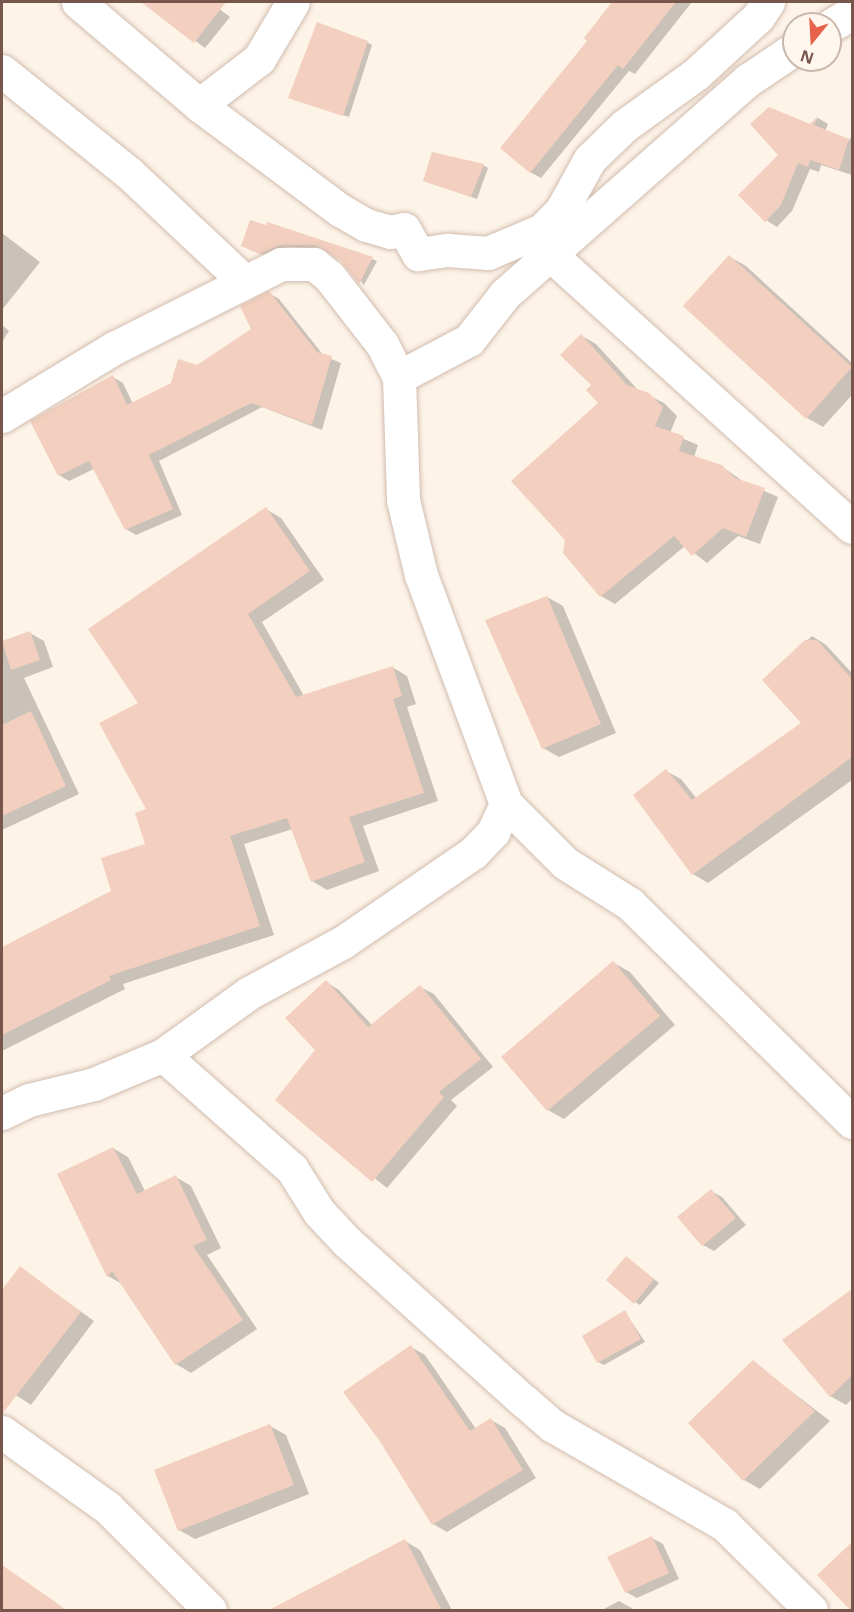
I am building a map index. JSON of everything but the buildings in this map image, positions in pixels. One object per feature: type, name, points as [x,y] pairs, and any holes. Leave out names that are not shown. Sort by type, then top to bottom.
[{"type":"street","points":[[78,2],[199,105],[339,210],[374,228],[390,232],[404,229],[418,254],[448,250],[488,253],[542,230],[561,211],[590,159],[624,126],[696,74],[758,17],[768,2]]},
{"type":"street","points":[[199,105],[259,59],[293,2]]},
{"type":"street","points":[[399,377],[469,340],[505,294],[552,256],[748,80],[782,57]]},
{"type":"street","points":[[2,71],[129,173],[244,281]]},
{"type":"street","points":[[552,256],[852,527]]},
{"type":"street","points":[[2,416],[114,348],[244,281],[281,264],[314,264],[351,299],[382,344],[399,377],[403,500],[408,521],[422,575],[506,804],[566,863],[630,904],[852,1122]]},
{"type":"street","points":[[2,1113],[29,1100],[94,1084],[163,1055],[249,993],[343,942],[473,853],[493,832],[506,804]]},
{"type":"street","points":[[163,1055],[292,1168],[319,1212],[346,1241],[553,1426],[725,1525],[811,1611]]},
{"type":"street","points":[[2,1432],[108,1508],[210,1611]]}]
